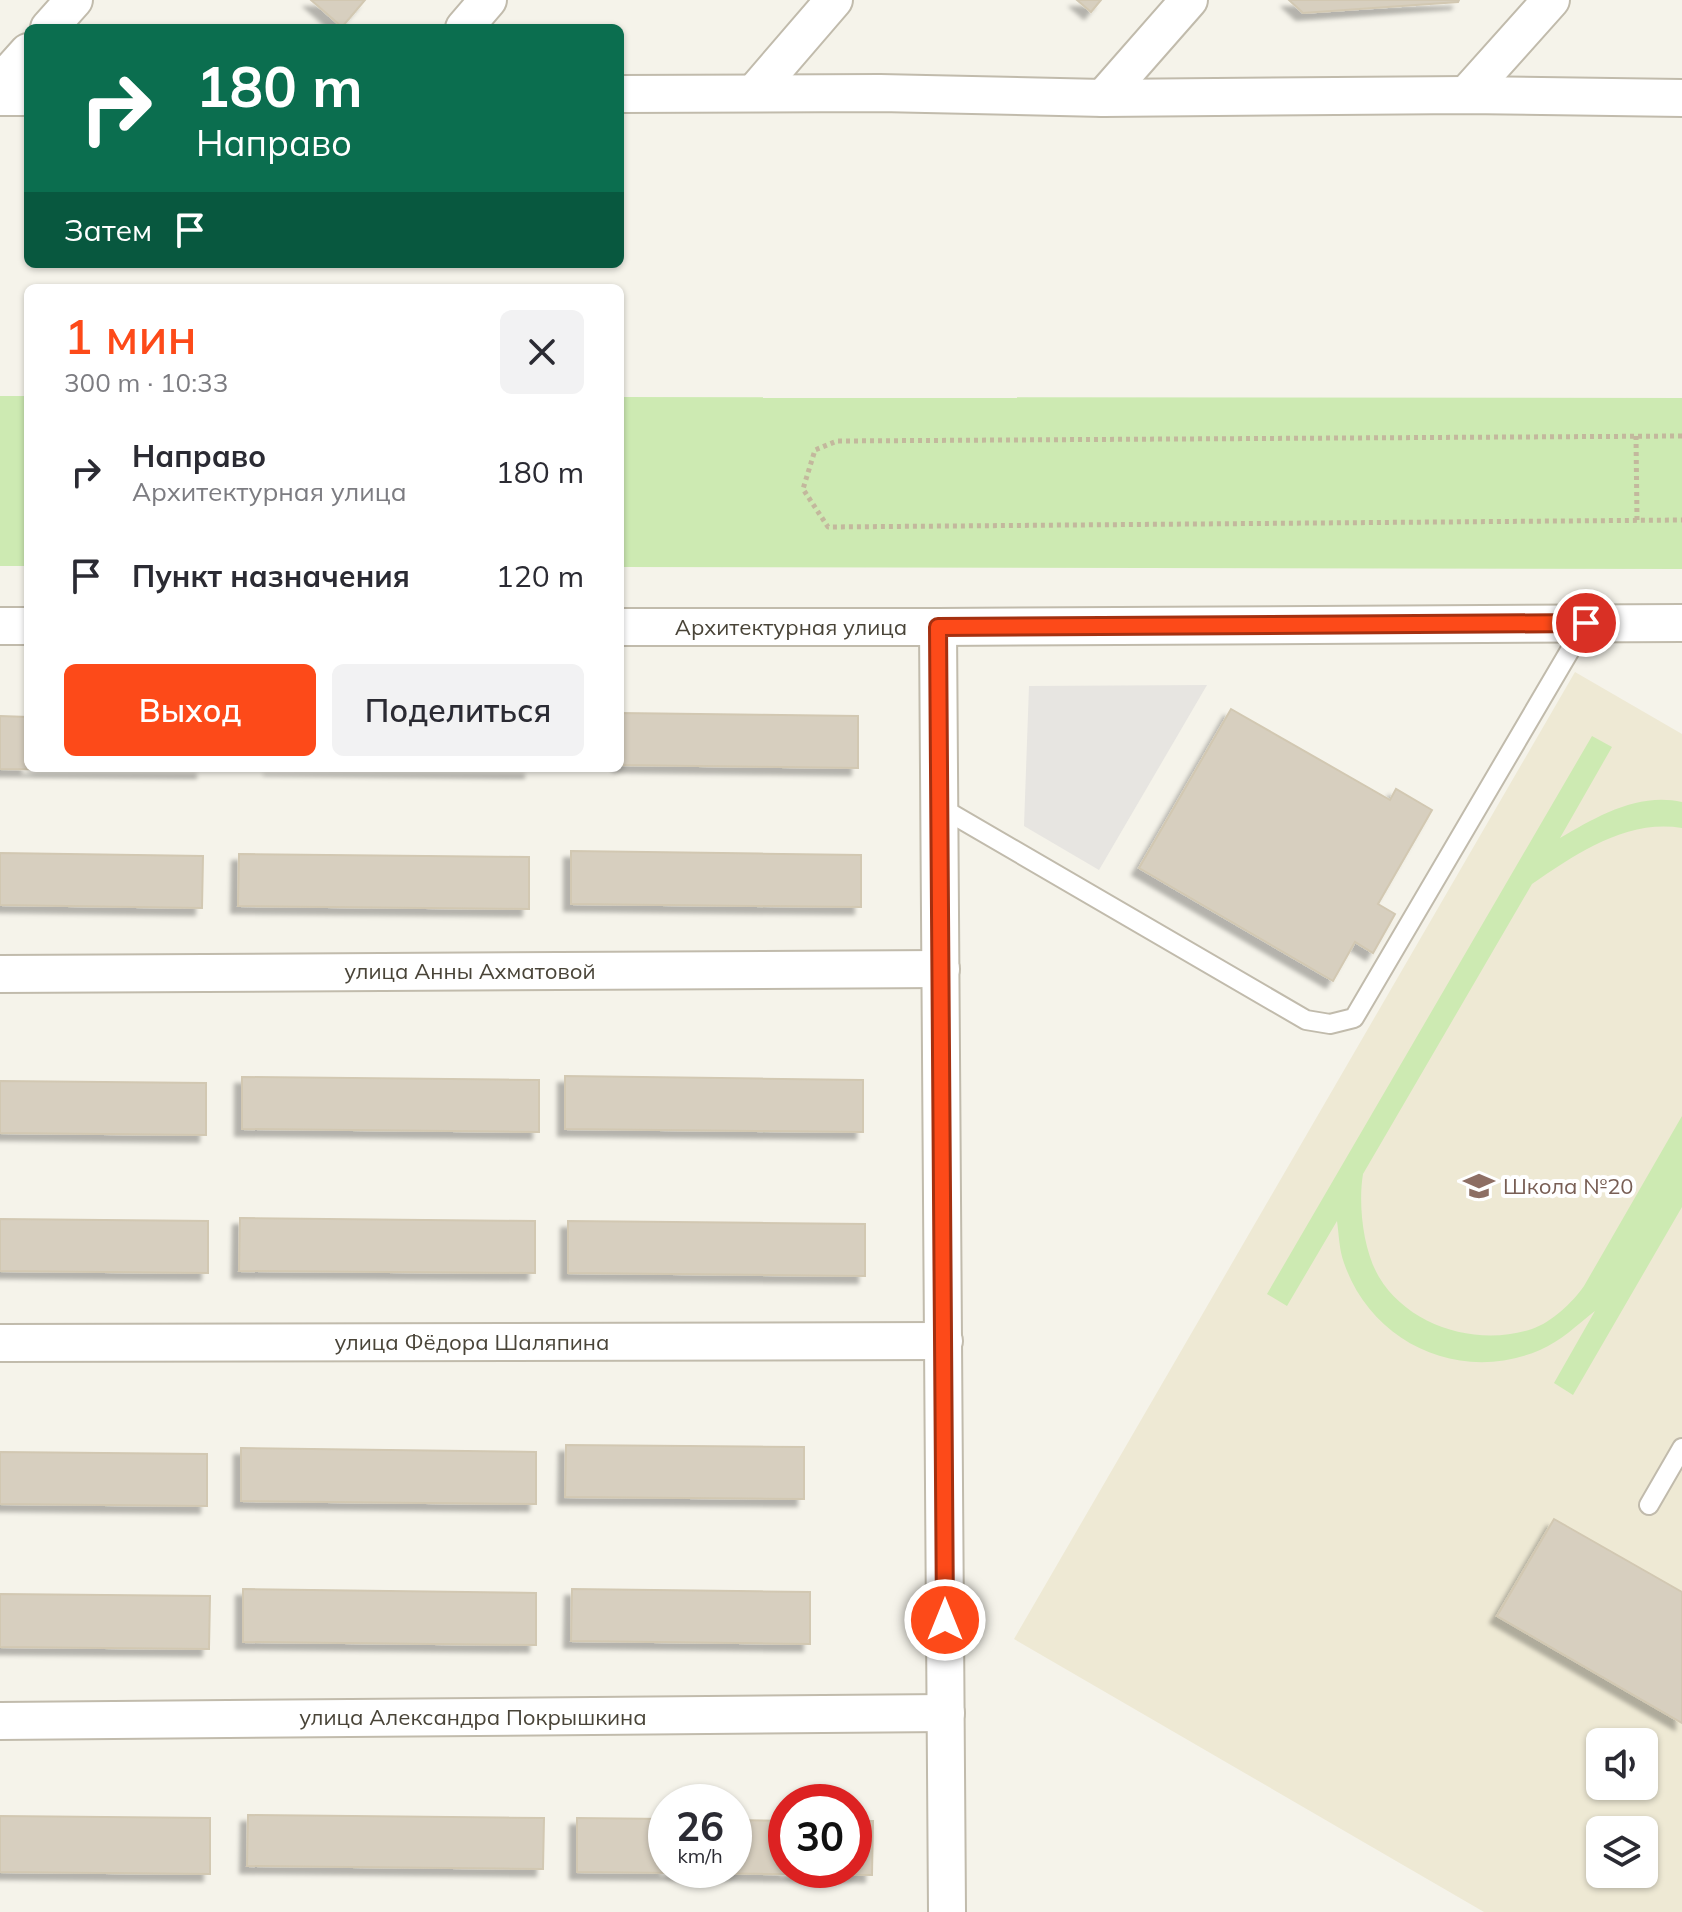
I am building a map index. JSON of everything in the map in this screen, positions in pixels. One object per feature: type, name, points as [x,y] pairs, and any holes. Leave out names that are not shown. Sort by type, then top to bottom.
[{"type":"street","points":[[53,24],[74,0]]},
{"type":"street","points":[[467,24],[488,0]]},
{"type":"street","points":[[754,93],[834,0]]},
{"type":"street","points":[[1103,98],[1189,0]]},
{"type":"street","points":[[1466,95],[1551,0]]},
{"type":"street","points":[[0,83],[24,56]]},
{"type":"street","points":[[624,94],[1682,98]]},
{"type":"street","points":[[0,97],[24,97]]},
{"type":"street","name":"Архитектурная улица","points":[[624,627],[1682,623]]},
{"type":"street","points":[[0,626],[24,626]]},
{"type":"street","points":[[938,627],[947,1912]]},
{"type":"street","name":"улица Анны Ахматовой","points":[[0,974],[941,969]]},
{"type":"street","name":"улица Фёдора Шаляпина","points":[[0,1343],[944,1341]]},
{"type":"street","name":"улица Александра Покрышкина","points":[[0,1721],[946,1713]]},
{"type":"lane","points":[[940,807],[1306,1020],[1330,1024],[1354,1018],[1586,623]]},
{"type":"lane","points":[[1649,1505],[1682,1448]]},
{"type":"path","points":[[1636,436],[1637,520]]},
{"type":"path","points":[[1682,436],[837,441],[815,450],[803,489],[828,527],[1682,520]]},
{"type":"shaded area","name":"Школа №20","points":[[1575,672],[1682,734],[1682,1912],[1484,1912],[1014,1639]]},
{"type":"shaded area","points":[[1207,685],[1099,870],[1024,826],[1029,686]]},
{"type":"green space","points":[[0,396],[24,396],[24,566],[0,566]]},
{"type":"green space","points":[[624,397],[1682,398],[1682,569],[624,567]]},
{"type":"green space","points":[[1592,736],[1612,747],[1560,838],[1618,808],[1649,800],[1682,802],[1682,828],[1641,829],[1602,841],[1532,884],[1363,1174],[1361,1199],[1363,1227],[1374,1266],[1392,1294],[1408,1309],[1426,1320],[1468,1334],[1490,1336],[1532,1329],[1561,1311],[1584,1286],[1682,1116],[1682,1207],[1573,1395],[1554,1383],[1595,1311],[1548,1346],[1510,1359],[1480,1362],[1451,1359],[1423,1350],[1397,1335],[1375,1316],[1357,1291],[1342,1258],[1337,1221],[1287,1306],[1267,1294]]},
{"type":"building","points":[[311,0],[365,0],[345,24],[339,24]]},
{"type":"building","points":[[1077,0],[1101,0],[1091,12]]},
{"type":"building","points":[[1289,0],[1459,0],[1303,13]]},
{"type":"building","points":[[1231,709],[1390,800],[1396,789],[1432,810],[1378,904],[1395,914],[1373,953],[1355,942],[1333,981],[1139,868]]},
{"type":"building","points":[[624,713],[858,716],[858,768],[624,765]]},
{"type":"building","points":[[0,716],[24,717],[24,769],[0,769]]},
{"type":"building","points":[[571,851],[861,855],[861,907],[571,904]]},
{"type":"building","points":[[0,853],[203,856],[202,908],[0,905]]},
{"type":"building","points":[[239,854],[529,857],[529,909],[238,906]]},
{"type":"building","points":[[565,1076],[863,1080],[863,1132],[565,1129]]},
{"type":"building","points":[[242,1077],[539,1080],[539,1132],[242,1129]]},
{"type":"building","points":[[0,1081],[206,1083],[206,1135],[0,1133]]},
{"type":"building","points":[[240,1218],[535,1221],[535,1273],[239,1271]]},
{"type":"building","points":[[0,1219],[208,1221],[208,1273],[0,1271]]},
{"type":"building","points":[[568,1221],[865,1224],[865,1276],[568,1273]]},
{"type":"building","points":[[566,1445],[804,1447],[804,1499],[565,1497]]},
{"type":"building","points":[[241,1448],[536,1452],[536,1504],[241,1501]]},
{"type":"building","points":[[0,1452],[207,1454],[207,1506],[0,1504]]},
{"type":"building","points":[[1554,1519],[1682,1592],[1682,1723],[1497,1616]]},
{"type":"building","points":[[243,1589],[536,1593],[536,1645],[243,1642]]},
{"type":"building","points":[[572,1589],[810,1592],[810,1644],[571,1641]]},
{"type":"building","points":[[0,1594],[210,1596],[209,1649],[0,1647]]},
{"type":"building","points":[[248,1815],[544,1818],[543,1869],[247,1866]]},
{"type":"building","points":[[0,1816],[210,1818],[210,1874],[0,1872]]},
{"type":"building","points":[[577,1818],[648,1819],[648,1873],[577,1872]]},
{"type":"building","points":[[752,1820],[768,1821],[768,1874],[752,1874]]},
{"type":"place","name":"Школа №20","points":[[1479,1186]]},
{"type":"route","points":[[945,1620],[938,627],[1586,623]]}]
